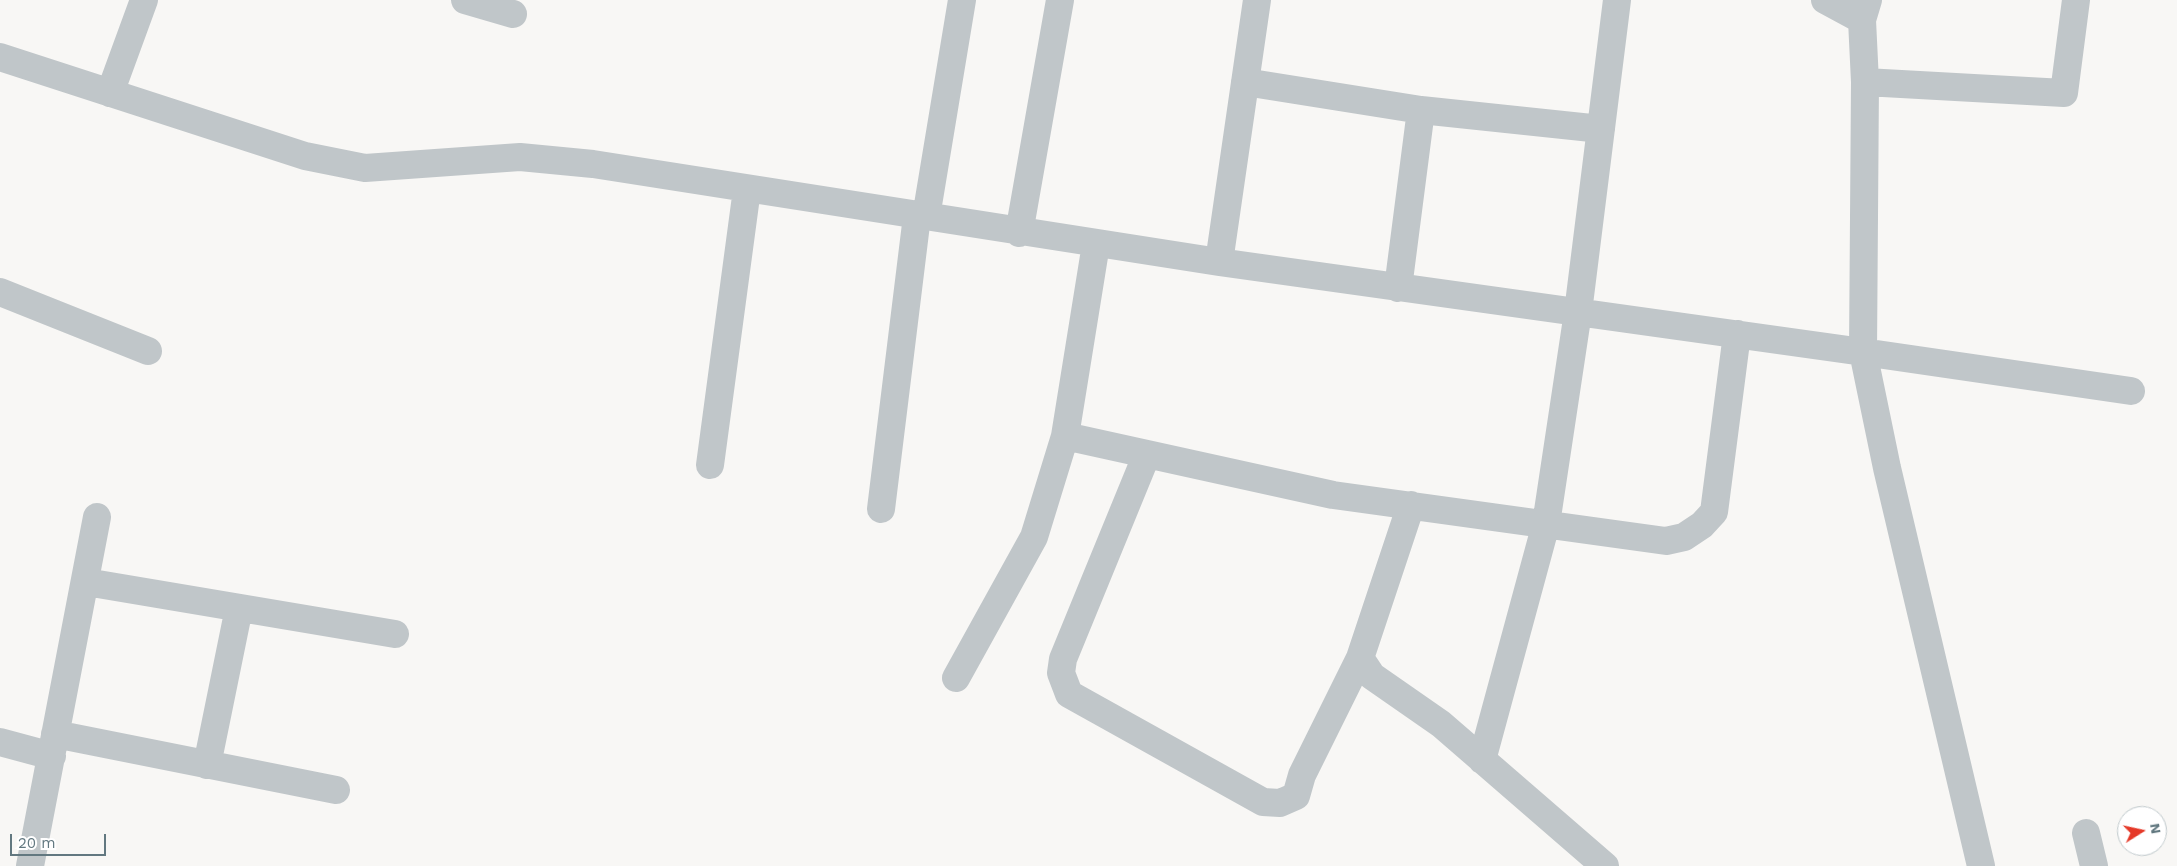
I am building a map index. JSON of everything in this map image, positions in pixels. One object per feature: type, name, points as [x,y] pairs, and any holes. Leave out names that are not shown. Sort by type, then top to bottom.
[{"type":"street","points":[[110,93],[144,0]]},
{"type":"street","points":[[465,0],[513,14]]},
{"type":"street","points":[[881,509],[922,217],[962,0]]},
{"type":"street","points":[[1019,232],[1060,0]]},
{"type":"street","points":[[1219,262],[1257,0]]},
{"type":"street","points":[[1482,760],[1546,524],[1578,312],[1617,0]]},
{"type":"street","points":[[1824,0],[1865,10],[1863,352],[1887,468],[1981,866]]},
{"type":"street","points":[[1865,82],[2064,92],[2076,0]]},
{"type":"street","points":[[0,57],[305,156],[366,168],[520,157],[594,164],[1096,244],[2131,391]]},
{"type":"street","points":[[1245,82],[1421,110],[1601,129]]},
{"type":"street","points":[[1398,288],[1421,110]]},
{"type":"street","points":[[710,465],[747,188]]},
{"type":"street","points":[[956,678],[1034,537],[1065,436],[1096,244]]},
{"type":"street","points":[[0,292],[148,351]]},
{"type":"street","points":[[1065,436],[1333,495],[1666,541],[1684,537],[1702,525],[1714,512],[1737,334]]},
{"type":"street","points":[[1147,454],[1063,659],[1061,673],[1069,694],[1263,802],[1280,803],[1296,796],[1302,775],[1360,658],[1411,505]]},
{"type":"street","points":[[30,866],[97,517]]},
{"type":"street","points":[[86,582],[395,634]]},
{"type":"street","points":[[207,765],[239,608]]},
{"type":"street","points":[[1360,658],[1372,676],[1440,724],[1605,866]]},
{"type":"street","points":[[0,742],[53,745],[207,765],[336,790]]},
{"type":"street","points":[[2086,833],[2094,866]]}]
